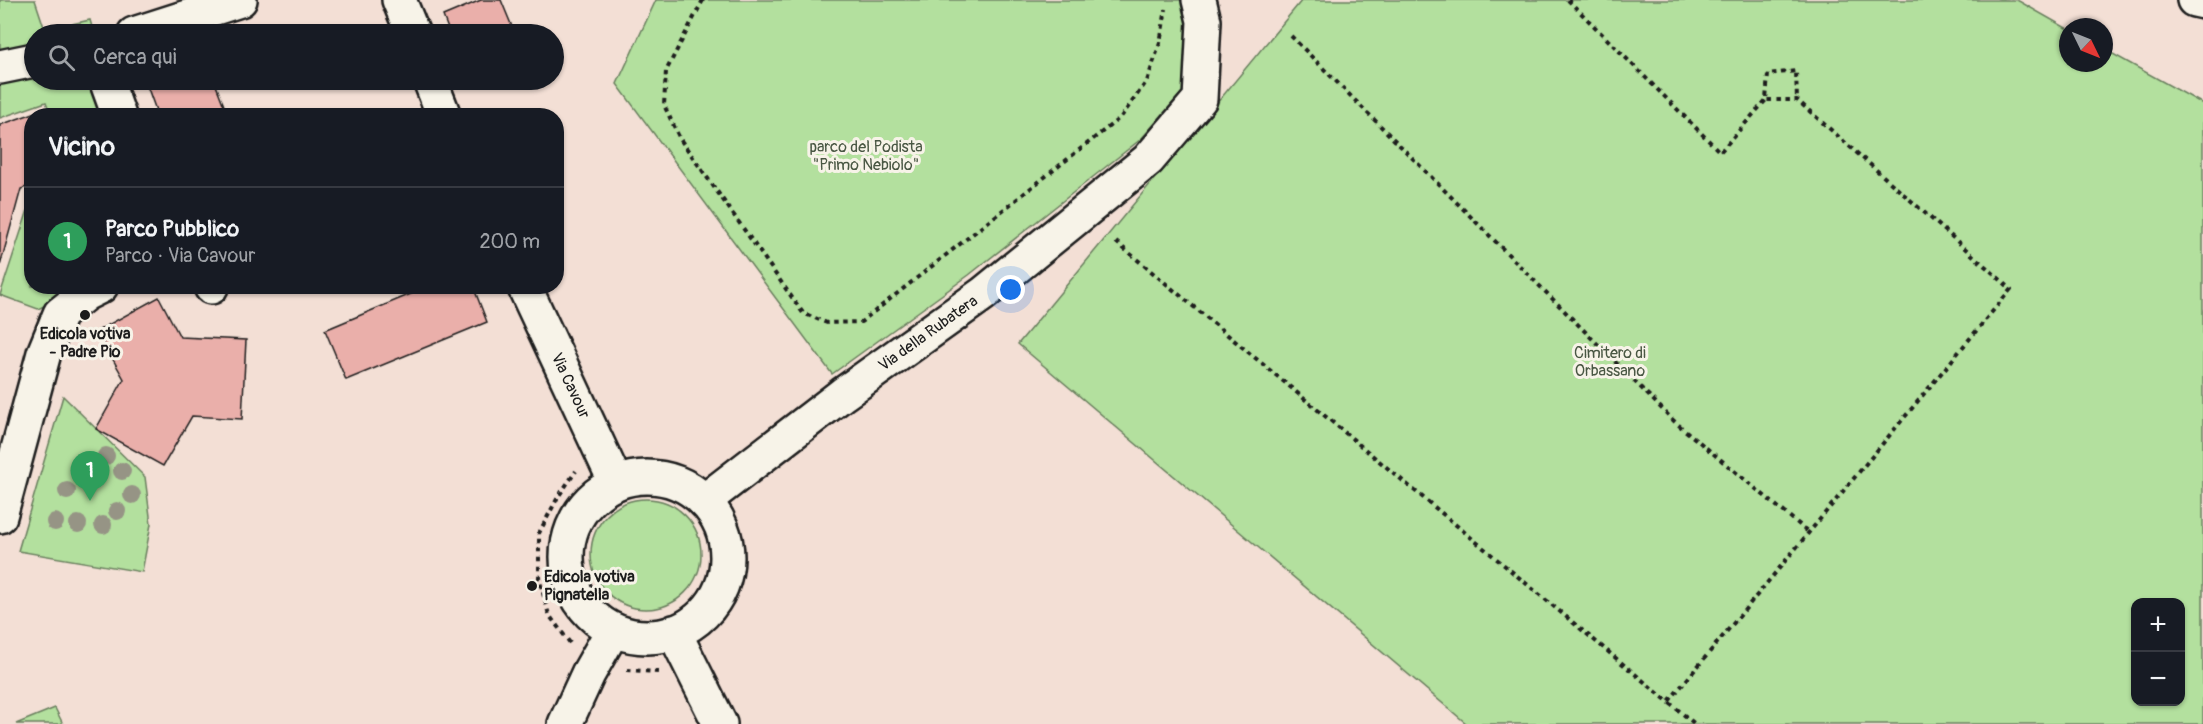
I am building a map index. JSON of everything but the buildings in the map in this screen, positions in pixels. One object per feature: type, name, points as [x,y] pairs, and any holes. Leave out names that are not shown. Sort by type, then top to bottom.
[{"type":"street","points":[[165,24],[240,0]]},
{"type":"street","points":[[399,0],[409,24]]},
{"type":"street","name":"Via della Rubatera","points":[[704,501],[843,394],[983,294],[1148,160],[1200,99],[1204,21],[1199,0]]},
{"type":"street","points":[[2194,0],[2203,2]]},
{"type":"street","points":[[0,67],[24,62]]},
{"type":"street","points":[[110,90],[116,108]]},
{"type":"street","points":[[434,90],[441,108]]},
{"type":"street","points":[[0,516],[44,353],[60,314],[85,294]]},
{"type":"street","name":"Via Cavour","points":[[528,294],[616,483]]},
{"type":"street","points":[[639,478],[663,478],[685,487],[704,501],[720,522],[727,548],[726,574],[715,599],[698,619],[674,632],[654,637],[633,636],[613,630],[592,615],[576,594],[568,569],[569,543],[577,518],[594,498],[616,483],[639,478]]},
{"type":"street","points":[[565,724],[598,679],[613,630]]},
{"type":"street","points":[[674,632],[720,724]]},
{"type":"path","points":[[704,0],[666,71],[664,105],[680,139],[803,313],[827,323],[861,322],[1121,117],[1147,81],[1160,43],[1166,7],[1165,0]]},
{"type":"path","points":[[1568,0],[1719,152],[1766,100],[1768,74],[1796,71],[1797,100]]},
{"type":"path","points":[[1291,36],[1675,422],[1807,532]]},
{"type":"path","points":[[1669,701],[2011,289],[1797,100],[1766,100]]},
{"type":"path","points":[[1116,242],[1695,724]]},
{"type":"path","points":[[582,463],[558,497],[539,533],[539,578],[549,615],[571,643],[565,664],[598,679],[617,667],[639,672],[667,672]]},
{"type":"green space","points":[[0,0],[35,0],[43,24],[24,24],[24,90],[110,90],[115,108],[48,108],[46,102],[0,118]]},
{"type":"green space","name":"parco del Podista \"Primo Nebiolo\"","points":[[656,0],[1182,0],[1188,31],[1184,90],[1141,139],[969,275],[832,374],[617,84]]},
{"type":"green space","name":"Cimitero di Orbassano","points":[[1302,0],[2017,0],[2059,24],[2059,72],[2113,72],[2113,54],[2203,104],[2203,724],[1467,724],[1018,344]]},
{"type":"green space","points":[[90,20],[91,24],[72,24]]},
{"type":"green space","points":[[24,222],[24,294],[67,294],[38,309],[0,295]]},
{"type":"green space","points":[[63,396],[145,477],[151,524],[142,572],[18,551]]},
{"type":"green space","points":[[646,499],[667,503],[685,515],[697,533],[701,554],[697,575],[685,593],[667,605],[646,609],[625,605],[607,593],[595,575],[591,554],[595,533],[607,515],[625,503]]},
{"type":"green space","points":[[55,708],[63,724],[16,724]]},
{"type":"place","name":"Edicola votiva - Padre Pio","points":[[85,315]]},
{"type":"place","name":"Parco Pubblico","points":[[90,501]]},
{"type":"place","name":"Edicola votiva Pignatella","points":[[532,586]]}]
